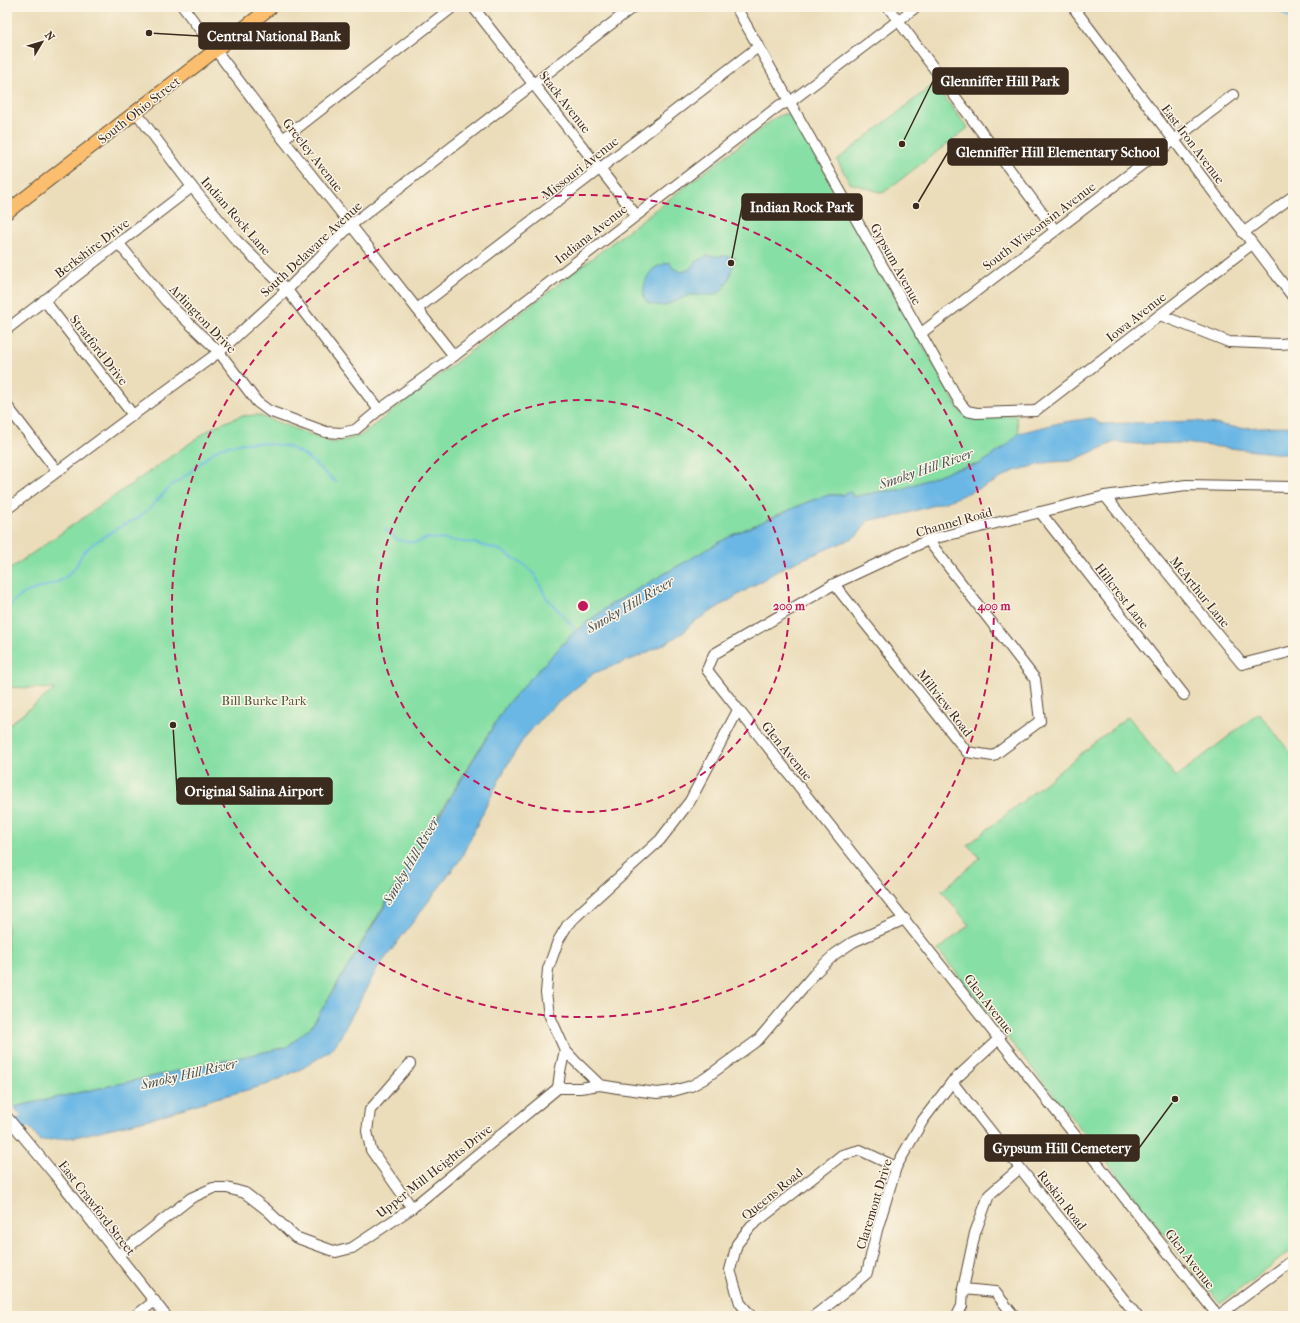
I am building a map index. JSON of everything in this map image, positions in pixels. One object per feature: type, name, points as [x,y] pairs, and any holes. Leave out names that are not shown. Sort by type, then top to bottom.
[{"type":"main road","name":"South Ohio Street","points":[[7,212],[271,7]]},
{"type":"street","name":"Greeley Avenue","points":[[183,7],[454,356]]},
{"type":"street","points":[[284,139],[453,7]]},
{"type":"street","name":"Stack Avenue","points":[[473,7],[636,215]]},
{"type":"street","name":"South Delaware Avenue","points":[[7,509],[219,352],[286,290],[351,225],[633,7]]},
{"type":"street","name":"Gypsum Avenue","points":[[736,7],[960,404],[967,411],[977,413],[1035,411]]},
{"type":"street","points":[[888,7],[1055,230]]},
{"type":"street","name":"Indiana Avenue","points":[[269,411],[326,432],[341,434],[355,430],[379,410],[454,356],[780,105],[790,102],[916,7]]},
{"type":"street","name":"East Iron Avenue","points":[[1073,7],[1293,297]]},
{"type":"street","name":"Missouri Avenue","points":[[417,309],[758,47]]},
{"type":"street","name":"South Wisconsin Avenue","points":[[920,334],[1233,95]]},
{"type":"street","name":"Indian Rock Lane","points":[[136,112],[192,187],[236,240],[286,290],[379,410]]},
{"type":"street","name":"Berkshire Drive","points":[[7,329],[192,187]]},
{"type":"street","points":[[1243,233],[1293,196]]},
{"type":"street","name":"Arlington Drive","points":[[119,244],[166,301],[219,352],[257,402],[269,411]]},
{"type":"street","name":"Iowa Avenue","points":[[1035,411],[1252,244]]},
{"type":"street","name":"Stratford Drive","points":[[44,300],[133,415]]},
{"type":"street","points":[[1160,315],[1229,342],[1280,344],[1293,343]]},
{"type":"street","points":[[7,406],[57,471]]},
{"type":"street","name":"Channel Road","points":[[738,710],[707,670],[714,654],[834,584],[928,540],[1106,496],[1186,486],[1293,487]]},
{"type":"street","name":"McArthur Lane","points":[[1106,496],[1242,664],[1293,651]]},
{"type":"street","name":"Hillcrest Lane","points":[[1040,512],[1184,695]]},
{"type":"street","name":"Millview Road","points":[[834,584],[967,752],[993,756],[1040,721],[1034,679],[928,540]]},
{"type":"street","points":[[600,1085],[565,1050],[549,1014],[546,993],[548,969],[558,941],[568,924],[660,840],[690,801],[738,710]]},
{"type":"street","name":"Glen Avenue","points":[[738,710],[1000,1038],[1218,1316]]},
{"type":"street","points":[[565,1050],[558,1088],[580,1088],[600,1085],[657,1093],[673,1091],[691,1086],[704,1079],[758,1040],[816,972],[835,954],[853,942],[905,919]]},
{"type":"street","name":"Claremont Drive","points":[[814,1316],[846,1292],[867,1273],[877,1230],[896,1167],[923,1120],[952,1082],[1000,1038]]},
{"type":"street","points":[[410,1064],[370,1110],[367,1131],[371,1150],[412,1208]]},
{"type":"street","name":"Ruskin Road","points":[[952,1082],[1020,1168],[1131,1314]]},
{"type":"street","name":"Upper Mill Heights Drive","points":[[118,1255],[191,1198],[213,1188],[228,1188],[245,1193],[267,1210],[295,1238],[336,1252],[352,1248],[412,1208],[558,1088]]},
{"type":"street","name":"East Crawford Street","points":[[7,1117],[55,1175],[166,1316]]},
{"type":"street","name":"Queens Road","points":[[751,1316],[740,1302],[730,1270],[737,1244],[751,1226],[842,1155],[860,1150],[896,1167]]},
{"type":"street","points":[[957,1316],[962,1306],[963,1289],[975,1233],[989,1195],[1020,1168]]},
{"type":"street","points":[[1218,1316],[1293,1260]]},
{"type":"street","points":[[963,1289],[995,1292],[1014,1316]]},
{"type":"street","points":[[135,1316],[155,1301]]},
{"type":"green space","points":[[934,84],[968,128],[883,193],[850,183],[837,160]]},
{"type":"green space","name":"Bill Burke Park","points":[[784,114],[794,115],[958,408],[963,414],[969,417],[1016,415],[1019,433],[1005,447],[980,464],[952,470],[900,490],[884,491],[852,497],[851,493],[847,492],[842,495],[829,495],[810,501],[732,535],[610,605],[573,633],[507,704],[429,830],[312,1026],[287,1047],[14,1107],[7,1098],[7,726],[55,689],[7,687],[7,571],[213,427],[241,416],[258,415],[333,443],[360,436],[775,118]]},
{"type":"green space","points":[[1259,713],[1293,756],[1293,1249],[1220,1304],[938,950],[969,925],[942,891],[980,858],[968,845],[1128,716],[1176,777]]},
{"type":"water","points":[[706,256],[725,256],[735,258],[729,279],[722,291],[714,295],[690,295],[664,306],[650,304],[644,299],[644,290],[647,277],[656,267],[669,262],[673,268],[681,272],[690,269],[695,262]]},
{"type":"water","points":[[1091,418],[1101,424],[1196,421],[1239,428],[1293,427],[1293,455],[1183,443],[1138,444],[1115,442],[1071,461],[1050,462],[1014,471],[992,483],[948,501],[888,519],[868,521],[861,531],[853,538],[784,567],[692,623],[684,632],[663,645],[635,658],[594,673],[548,711],[524,738],[506,767],[460,860],[377,969],[338,1041],[331,1050],[303,1068],[266,1085],[216,1098],[154,1118],[75,1137],[40,1141],[14,1107],[287,1047],[312,1026],[507,704],[573,633],[610,605],[732,535],[810,501],[829,495],[842,495],[847,492],[852,493],[852,497],[884,491],[900,490],[952,470],[980,464],[1005,447],[1019,433],[1059,423]]},
{"type":"waterway","points":[[1274,7],[1293,20]]},
{"type":"waterway","points":[[7,611],[13,602],[25,593],[65,578],[75,568],[82,554],[90,546],[116,529],[138,518],[147,511],[171,486],[219,448],[244,443],[261,443],[286,446],[303,454],[336,482]]},
{"type":"waterway","points":[[385,529],[398,540],[418,542],[427,538],[439,539],[473,543],[500,550],[526,566],[535,575],[546,597],[578,632]]},
{"type":"waterway","name":"Smoky Hill River","points":[[7,1126],[41,1119]]},
{"type":"place","name":"Central National Bank","points":[[149,33]]},
{"type":"place","name":"Glenniffer Hill Park","points":[[902,144]]},
{"type":"place","name":"Glenniffer Hill Elementary School","points":[[916,206]]},
{"type":"place","name":"Indian Rock Park","points":[[731,263]]},
{"type":"place","name":"Original Salina Airport","points":[[173,725]]},
{"type":"place","name":"Gypsum Hill Cemetery","points":[[1175,1099]]}]
